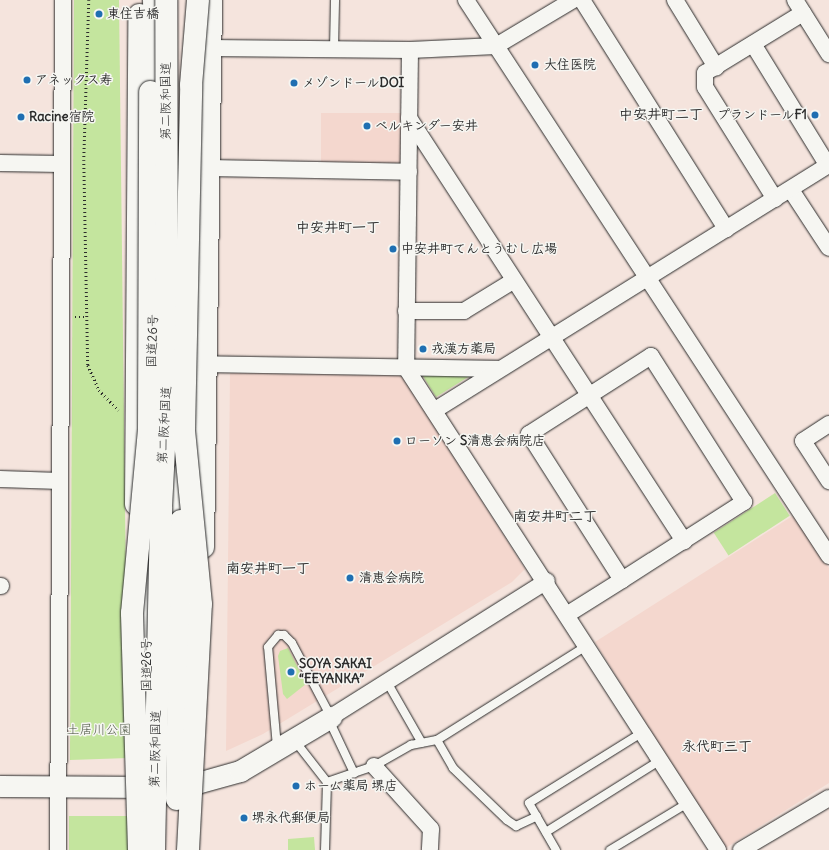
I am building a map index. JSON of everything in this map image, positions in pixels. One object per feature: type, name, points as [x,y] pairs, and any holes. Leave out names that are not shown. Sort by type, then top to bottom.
[{"type":"highway","points":[[140,0],[144,363],[136,414],[133,490],[146,563]]},
{"type":"highway","name":"国道26号","points":[[149,850],[159,787],[146,563],[144,363],[160,97],[153,32],[154,0]]},
{"type":"highway","name":"第二阪和国道","points":[[154,850],[161,507],[167,393],[166,0]]},
{"type":"highway","name":"第二阪和国道","points":[[176,850],[186,0]]},
{"type":"highway","points":[[188,850],[201,604],[184,431],[191,85],[198,0]]},
{"type":"highway","points":[[194,850],[197,783],[204,443],[208,364],[211,0]]},
{"type":"highway","points":[[139,850],[132,613],[149,430],[150,92],[153,32]]},
{"type":"highway","points":[[159,787],[174,486],[204,443]]},
{"type":"street","points":[[58,850],[63,0]]},
{"type":"street","points":[[466,0],[648,275],[829,556]]},
{"type":"street","points":[[210,48],[410,50],[496,46],[573,0]]},
{"type":"street","points":[[582,0],[726,229]]},
{"type":"street","points":[[675,0],[716,67]]},
{"type":"street","points":[[775,199],[704,87],[705,73],[753,44],[799,6],[829,54]]},
{"type":"street","points":[[435,410],[648,275],[791,190],[828,165],[753,44]]},
{"type":"street","points":[[410,50],[406,368],[547,581],[718,850]]},
{"type":"street","points":[[409,118],[550,338],[684,541]]},
{"type":"street","points":[[0,163],[61,164]]},
{"type":"street","points":[[209,168],[409,172]]},
{"type":"street","points":[[791,190],[829,248]]},
{"type":"street","points":[[406,311],[464,311],[513,281]]},
{"type":"street","points":[[568,614],[684,541],[744,502],[651,356],[529,434],[622,580]]},
{"type":"street","points":[[144,363],[498,369]]},
{"type":"street","points":[[829,424],[803,441],[829,481]]},
{"type":"street","points":[[0,479],[60,481]]},
{"type":"street","points":[[0,786],[159,787],[197,783],[240,771],[330,718],[547,581]]},
{"type":"street","points":[[374,766],[430,828],[430,850]]},
{"type":"street","points":[[741,850],[829,798]]},
{"type":"lane","points":[[334,49],[335,0]]},
{"type":"lane","points":[[325,850],[327,782],[286,745],[268,647],[278,635],[284,635],[292,643],[330,718],[354,773]]},
{"type":"lane","points":[[327,782],[374,766],[411,745],[437,740],[588,645]]},
{"type":"lane","points":[[387,682],[422,743]]},
{"type":"lane","points":[[556,850],[529,803],[643,732]]},
{"type":"lane","points":[[437,740],[453,768],[507,820],[516,826],[537,816]]},
{"type":"lane","points":[[546,832],[661,760]]},
{"type":"lane","points":[[610,850],[688,803]]},
{"type":"path","points":[[89,0],[84,160],[88,365],[99,390],[116,410],[136,414]]},
{"type":"shaded area","points":[[321,113],[402,113],[402,163],[321,163]]},
{"type":"shaded area","points":[[230,373],[401,373],[525,569],[512,582],[263,734],[226,751]]},
{"type":"shaded area","points":[[794,515],[829,568],[829,783],[724,849],[595,642]]},
{"type":"green space","name":"土居川公園","points":[[74,0],[119,0],[128,758],[70,760]]},
{"type":"green space","points":[[421,373],[473,374],[436,397]]},
{"type":"green space","points":[[775,493],[790,516],[728,555],[714,533]]},
{"type":"green space","points":[[288,648],[306,684],[287,699],[283,694],[278,656],[280,651]]},
{"type":"green space","points":[[69,816],[133,816],[133,850],[69,850]]},
{"type":"green space","points":[[314,837],[315,850],[288,850],[288,839]]},
{"type":"place","name":"東住吉橋","points":[[99,14]]},
{"type":"place","name":"大住医院","points":[[535,65]]},
{"type":"place","name":"アネックス寿","points":[[27,80]]},
{"type":"place","name":"メゾンドールDOI","points":[[294,83]]},
{"type":"place","name":"プランドールF1","points":[[815,115]]},
{"type":"place","name":"Racine宿院","points":[[21,117]]},
{"type":"place","name":"ベルキンダー安井","points":[[367,126]]},
{"type":"place","name":"中安井町てんとうむし広場","points":[[393,249]]},
{"type":"place","name":"戎漢方薬局","points":[[423,349]]},
{"type":"place","name":"ローソン S清恵会病院店","points":[[397,441]]},
{"type":"place","name":"清恵会病院","points":[[350,578]]},
{"type":"place","name":"SOYA SAKAI “EEYANKA”","points":[[291,672]]},
{"type":"place","name":"ホーム薬局 堺店","points":[[296,786]]},
{"type":"place","name":"堺永代郵便局","points":[[244,818]]},
{"type":"district","name":"中安井町二丁","points":[[661,114]]},
{"type":"district","name":"中安井町一丁","points":[[338,227]]},
{"type":"district","name":"南安井町二丁","points":[[555,516]]},
{"type":"district","name":"南安井町一丁","points":[[268,568]]},
{"type":"district","name":"永代町三丁","points":[[717,746]]}]
